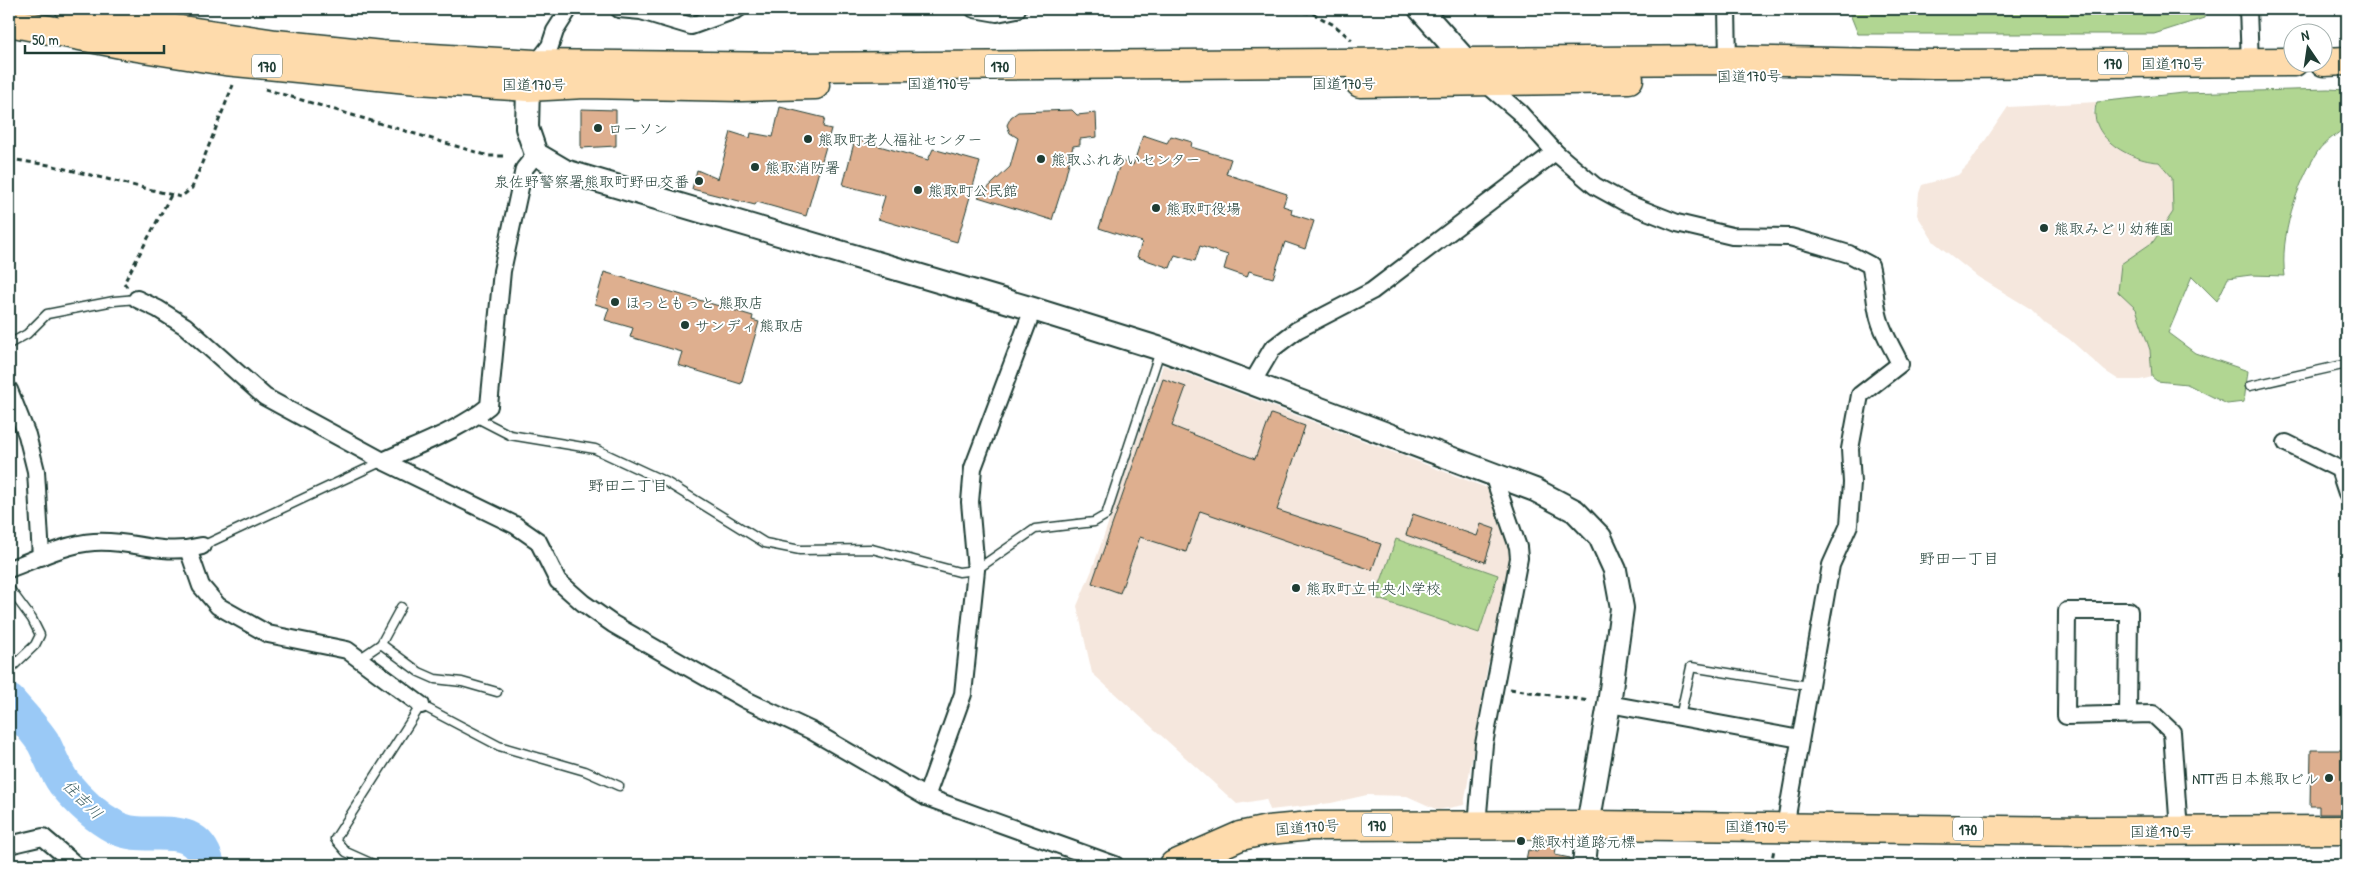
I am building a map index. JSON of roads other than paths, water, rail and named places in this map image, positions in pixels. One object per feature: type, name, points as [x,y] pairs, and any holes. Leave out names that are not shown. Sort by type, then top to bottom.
[{"type":"highway","name":"国道170号","points":[[70,9],[148,25],[276,44],[382,55],[585,84],[741,87],[894,83],[1485,83],[1848,74],[1933,64]]},
{"type":"highway","name":"国道170号","points":[[9,22],[131,46],[225,61],[418,80],[531,75],[658,64],[789,67],[1358,65],[1467,61],[1728,60],[1933,64],[2284,62]]},
{"type":"highway","points":[[2334,62],[2347,62]]},
{"type":"highway","name":"国道170号","points":[[1174,865],[1240,836],[1286,827],[1355,824],[1588,824],[2179,831],[2347,830]]},
{"type":"street","points":[[569,9],[554,31],[550,46],[531,75],[528,128],[536,154],[565,171],[1161,348],[1535,490],[1575,511],[1600,537],[1615,570],[1622,608],[1609,704],[1588,824],[1584,865]]},
{"type":"street","points":[[620,9],[641,11],[691,26],[738,9]]},
{"type":"street","points":[[974,9],[997,13],[1017,9]]},
{"type":"street","points":[[1420,9],[1485,83],[1519,112],[1555,152],[1595,186],[1626,203],[1677,223],[1732,236],[1790,237],[1849,254],[1870,265],[1875,281],[1874,298],[1879,322],[1900,364],[1860,395],[1850,449],[1852,483],[1849,525],[1831,565],[1808,686],[1785,827]]},
{"type":"street","points":[[1727,9],[1728,60]]},
{"type":"street","points":[[2248,9],[2250,63]]},
{"type":"street","points":[[1252,383],[1272,349],[1297,330],[1372,291],[1555,152]]},
{"type":"street","points":[[383,461],[475,417],[489,406],[502,271],[524,169],[536,154]]},
{"type":"street","points":[[137,299],[158,308],[185,326],[265,398],[383,461],[516,525],[538,541],[558,581],[613,624],[746,700],[812,731],[926,797],[1115,865]]},
{"type":"street","points":[[926,797],[963,694],[976,570],[970,502],[973,468],[1034,309]]},
{"type":"street","points":[[9,390],[27,435],[36,471],[41,557]]},
{"type":"street","points":[[2286,443],[2339,468],[2347,493]]},
{"type":"street","points":[[1477,825],[1484,744],[1519,558],[1518,547],[1493,474]]},
{"type":"street","points":[[9,569],[68,547],[93,542],[113,542],[160,550],[195,548],[201,586],[218,606],[268,634],[347,650],[421,706]]},
{"type":"street","points":[[2128,715],[2129,611],[2067,611],[2066,716],[2128,715],[2153,714],[2172,732],[2179,831]]},
{"type":"street","points":[[1609,704],[1800,739]]},
{"type":"street","points":[[9,845],[43,837],[76,865]]},
{"type":"lane","points":[[9,344],[27,334],[47,314],[114,301],[137,299]]},
{"type":"lane","points":[[475,417],[510,435],[595,449],[666,482],[765,544],[800,550],[872,549],[959,572],[976,570],[1034,529],[1094,522],[1106,515],[1161,348]]},
{"type":"lane","points":[[2250,386],[2347,364]]},
{"type":"lane","points":[[195,548],[383,461]]},
{"type":"lane","points":[[9,588],[32,619],[40,634],[36,645],[9,670]]},
{"type":"lane","points":[[359,660],[381,644],[401,607]]},
{"type":"lane","points":[[381,644],[419,672],[435,679],[462,682],[496,692]]},
{"type":"lane","points":[[1680,717],[1692,667],[1808,686]]},
{"type":"lane","points":[[375,865],[346,852],[335,839],[421,706],[499,746],[585,771],[619,786]]},
{"type":"waterway","name":"住吉川","points":[[9,701],[43,742],[64,783],[94,813],[115,827],[128,832],[181,835],[192,840],[202,849],[208,865]]},
{"type":"place","name":"ローソン","points":[[598,128]]},
{"type":"place","name":"熊取町老人福祉センター","points":[[808,139]]},
{"type":"place","name":"熊取ふれあいセンター","points":[[1041,159]]},
{"type":"place","name":"熊取消防署","points":[[755,167]]},
{"type":"place","name":"泉佐野警察署熊取町野田交番","points":[[699,181]]},
{"type":"place","name":"熊取町公民館","points":[[918,190]]},
{"type":"place","name":"熊取町役場","points":[[1156,208]]},
{"type":"place","name":"熊取みどり幼稚園","points":[[2044,228]]},
{"type":"place","name":"ほっともっと 熊取店","points":[[615,302]]},
{"type":"place","name":"サンディ 熊取店","points":[[685,325]]},
{"type":"place","name":"熊取町立中央小学校","points":[[1296,588]]},
{"type":"place","name":"NTT西日本熊取ビル","points":[[2329,778]]},
{"type":"place","name":"熊取村道路元標","points":[[1521,841]]},
{"type":"district","name":"野田二丁目","points":[[628,485]]},
{"type":"district","name":"野田一丁目","points":[[1959,558]]}]
